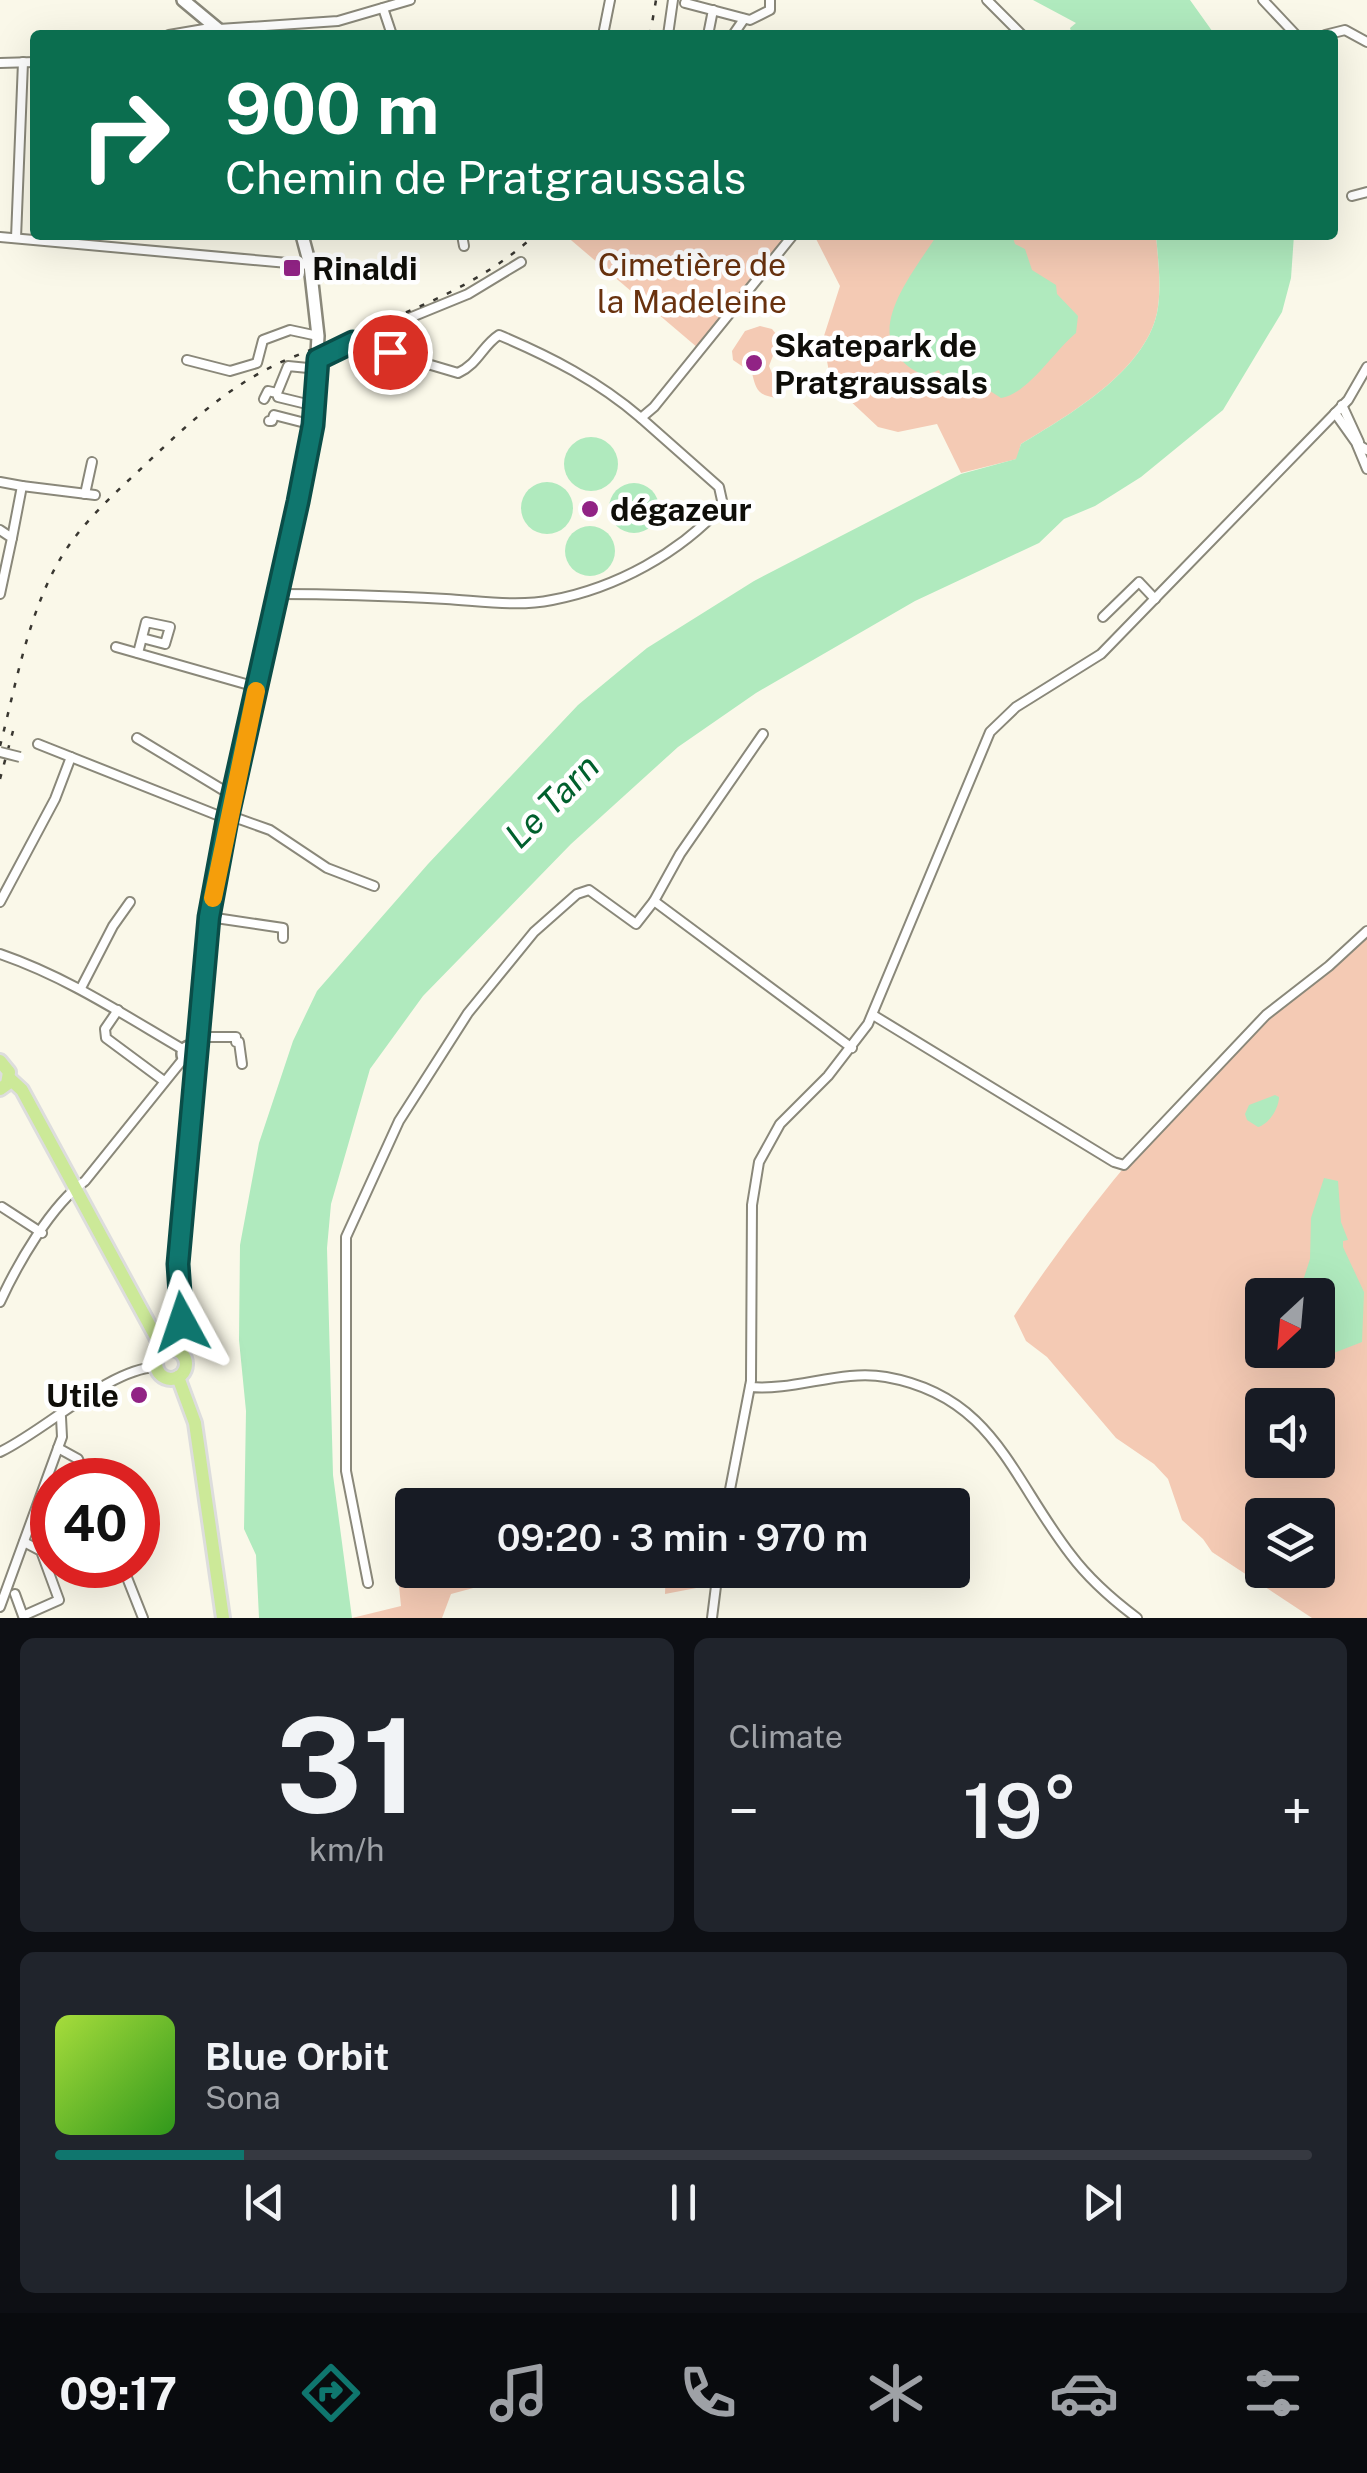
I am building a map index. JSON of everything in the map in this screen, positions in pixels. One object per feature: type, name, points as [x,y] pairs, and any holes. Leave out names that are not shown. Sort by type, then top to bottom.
[{"type":"main road","points":[[0,1060],[7,1066],[4,1085],[25,1100],[170,1350],[184,1356],[186,1366],[178,1377],[164,1378],[156,1367],[156,1358],[170,1350]]},
{"type":"main road","points":[[178,1377],[195,1422],[222,1618]]},
{"type":"street","points":[[183,0],[220,30],[338,22],[410,0]]},
{"type":"street","points":[[604,30],[610,0]]},
{"type":"street","points":[[669,30],[674,0]]},
{"type":"street","points":[[685,3],[744,19],[760,17],[770,10],[770,0]]},
{"type":"street","points":[[987,0],[1017,30]]},
{"type":"street","points":[[1263,0],[1291,30]]},
{"type":"street","points":[[382,8],[390,30]]},
{"type":"street","points":[[709,30],[713,10]]},
{"type":"street","points":[[736,30],[744,19]]},
{"type":"street","points":[[1338,32],[1345,30],[1367,42]]},
{"type":"street","points":[[0,62],[30,62]]},
{"type":"street","points":[[16,238],[23,62]]},
{"type":"street","points":[[1352,196],[1367,192]]},
{"type":"street","points":[[0,237],[30,239]]},
{"type":"street","points":[[38,240],[310,265]]},
{"type":"street","points":[[170,1350],[182,1330],[178,1264],[193,1086],[191,1052],[209,917],[316,406],[318,353],[310,265],[303,240]]},
{"type":"street","points":[[463,240],[464,246]]},
{"type":"street","points":[[641,418],[789,240]]},
{"type":"street","points":[[316,406],[278,398],[288,366],[468,294],[521,262]]},
{"type":"street","points":[[187,360],[230,370],[257,363],[263,340],[290,330],[318,353]]},
{"type":"street","points":[[278,594],[510,603],[549,601],[579,594],[643,568],[723,505],[719,488],[596,383],[500,335],[490,340],[474,365],[458,373],[353,342]]},
{"type":"street","points":[[730,1488],[750,1387],[752,1205],[759,1162],[780,1124],[852,1048],[872,1015],[990,732],[1016,707],[1101,654],[1339,409],[1367,367]]},
{"type":"street","points":[[264,399],[268,391],[277,393]]},
{"type":"street","points":[[1339,409],[1362,447],[1367,469]]},
{"type":"street","points":[[269,421],[274,415],[313,425]]},
{"type":"street","points":[[0,482],[90,495],[92,462]]},
{"type":"street","points":[[0,594],[22,486]]},
{"type":"street","points":[[0,530],[12,538]]},
{"type":"street","points":[[1103,617],[1139,582],[1155,599]]},
{"type":"street","points":[[1116,604],[1134,621]]},
{"type":"street","points":[[138,653],[142,638]]},
{"type":"street","points":[[116,647],[256,687]]},
{"type":"street","points":[[368,1583],[346,1472],[346,1238],[353,1221],[404,1113],[476,1002],[534,932],[576,894],[589,890],[636,924],[763,734]]},
{"type":"street","points":[[137,738],[232,796]]},
{"type":"street","points":[[38,744],[228,818],[270,830],[327,868],[374,886]]},
{"type":"street","points":[[0,752],[29,760]]},
{"type":"street","points":[[0,902],[55,799],[70,757]]},
{"type":"street","points":[[654,901],[852,1048]]},
{"type":"street","points":[[81,988],[130,902]]},
{"type":"street","points":[[209,917],[284,928],[283,938]]},
{"type":"street","points":[[872,1015],[1114,1162],[1124,1164],[1266,1014],[1367,931]]},
{"type":"street","points":[[0,954],[40,967],[81,988],[191,1052]]},
{"type":"street","points":[[118,1010],[105,1029],[106,1038],[164,1080]]},
{"type":"street","points":[[0,1302],[74,1189],[85,1182],[164,1080],[191,1052],[222,1038],[236,1037],[242,1064]]},
{"type":"street","points":[[222,1038],[225,1050]]},
{"type":"street","points":[[2,1207],[42,1233]]},
{"type":"street","points":[[0,1452],[61,1417],[91,1393],[140,1368],[156,1367]]},
{"type":"street","points":[[750,1387],[769,1389],[880,1375],[921,1384],[949,1396],[974,1418],[1011,1463],[1071,1556],[1137,1618]]},
{"type":"street","points":[[0,1607],[62,1437],[61,1417]]},
{"type":"street","points":[[58,1448],[78,1458]]},
{"type":"street","points":[[15,1594],[23,1616],[59,1600],[41,1551],[24,1542]]},
{"type":"street","points":[[131,1588],[143,1618]]},
{"type":"street","points":[[712,1618],[716,1588]]},
{"type":"green space","name":"Cimetière de la Madeleine","points":[[571,240],[784,240],[698,348]]},
{"type":"green space","points":[[817,240],[1156,240],[1157,313],[1137,354],[1102,390],[1021,444],[1017,459],[961,473],[937,424],[898,432],[878,427],[831,383],[823,339],[840,286]]},
{"type":"green space","name":"Skatepark de Pratgraussals","points":[[760,326],[772,329],[785,345],[774,353],[769,366],[781,395],[776,398],[762,393],[752,373],[733,360],[732,351],[745,331]]},
{"type":"green space","points":[[1367,931],[1367,1618],[1312,1618],[1267,1588],[1335,1588],[1335,1498],[1245,1498],[1245,1574],[1212,1552],[1182,1520],[1168,1479],[1154,1464],[1116,1438],[1047,1357],[1026,1341],[1014,1316],[1093,1206],[1151,1136],[1259,1023]]},
{"type":"green space","points":[[399,1588],[473,1588],[451,1594],[442,1618],[352,1618],[401,1606]]},
{"type":"green space","points":[[665,1588],[696,1588],[665,1594]]},
{"type":"water","points":[[1033,0],[1190,0],[1211,30],[1071,30],[1076,23]]},
{"type":"water","points":[[934,240],[1014,240],[1025,249],[1032,270],[1056,285],[1057,294],[1078,316],[1076,333],[1021,389],[1001,398],[973,380],[953,380],[939,370],[925,376],[903,362],[892,346],[894,309]]},
{"type":"water","name":"Le Tarn","points":[[1156,240],[1294,240],[1291,278],[1282,312],[1223,410],[1141,477],[1095,506],[1064,519],[1039,543],[915,601],[756,693],[678,747],[571,844],[423,996],[370,1069],[331,1204],[327,1248],[333,1475],[352,1618],[259,1618],[256,1555],[244,1529],[246,1411],[239,1340],[240,1245],[259,1143],[293,1041],[317,991],[428,864],[578,705],[647,648],[754,581],[961,474],[1016,459],[1021,444],[1102,390],[1137,354],[1157,313]]},
{"type":"water","points":[[591,437],[610,445],[618,464],[610,483],[591,491],[572,483],[564,464],[572,445]]},
{"type":"water","points":[[547,482],[565,490],[573,508],[565,526],[547,534],[529,526],[521,508],[529,490]]},
{"type":"water","points":[[634,483],[652,490],[659,508],[652,526],[634,533],[616,526],[609,508],[616,490]]},
{"type":"water","points":[[590,526],[608,533],[615,551],[608,569],[590,576],[572,569],[565,551],[572,533]]},
{"type":"water","points":[[1279,1097],[1277,1106],[1266,1123],[1258,1127],[1247,1120],[1249,1105]]},
{"type":"water","points":[[1324,1178],[1338,1181],[1341,1222],[1348,1240],[1343,1241],[1343,1247],[1364,1292],[1362,1342],[1335,1353],[1335,1278],[1304,1278],[1310,1259],[1311,1218]]},
{"type":"railway","points":[[651,30],[656,0]]},
{"type":"railway","points":[[0,746],[28,635],[53,572],[83,527],[121,488],[197,417],[252,378],[450,292],[480,276],[529,240]]},
{"type":"railway","points":[[0,779],[13,731]]},
{"type":"slow traffic","points":[[213,898],[256,691]]},
{"type":"place","name":"Rinaldi","points":[[292,268]]},
{"type":"place","name":"Skatepark de Pratgraussals","points":[[754,363]]},
{"type":"place","name":"dégazeur","points":[[590,509]]},
{"type":"place","name":"Utile","points":[[139,1395]]},
{"type":"route","points":[[182,1322],[178,1264],[209,917],[298,502],[313,425],[318,359],[353,342],[390,352]]}]
